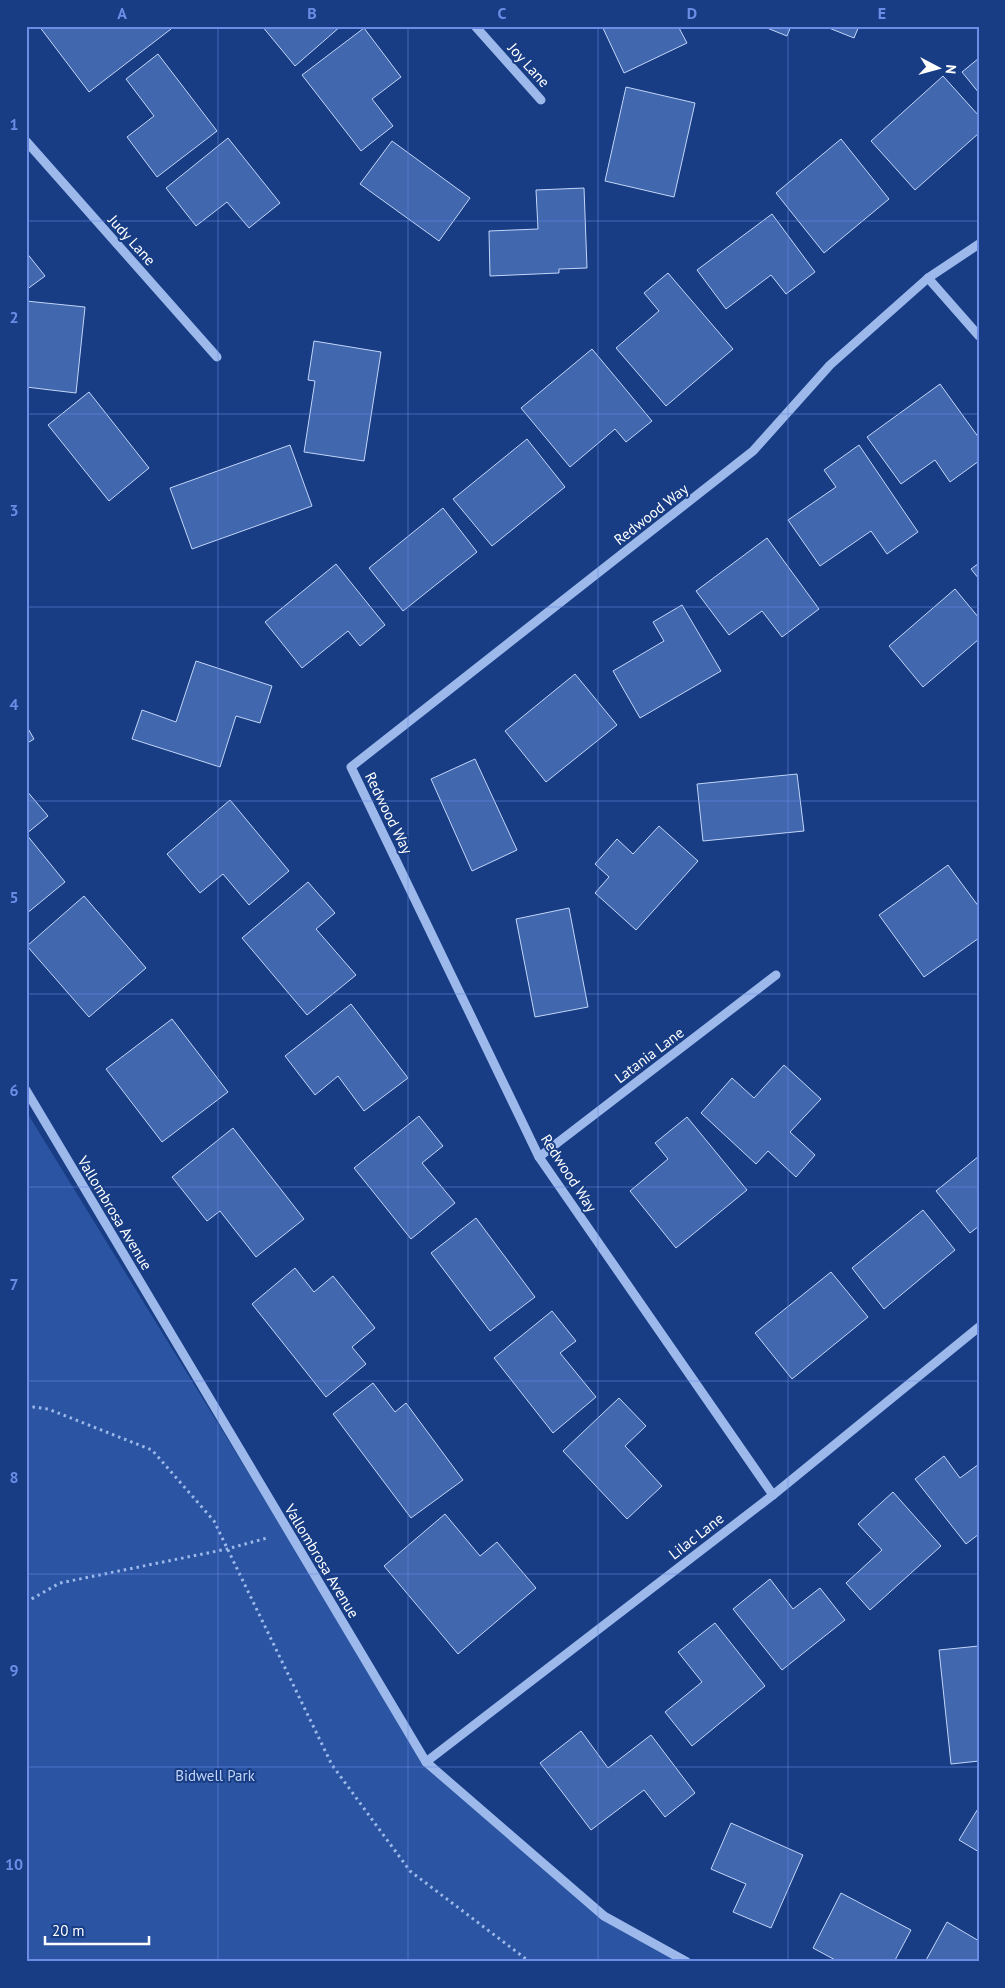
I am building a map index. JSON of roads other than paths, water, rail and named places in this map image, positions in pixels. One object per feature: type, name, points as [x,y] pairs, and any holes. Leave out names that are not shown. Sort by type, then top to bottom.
[{"type":"street","name":"Joy Lane","points":[[475,26],[541,100]]},
{"type":"street","name":"Judy Lane","points":[[26,141],[217,356]]},
{"type":"street","name":"Redwood Way","points":[[773,1495],[539,1157],[351,766],[753,451],[830,365],[928,278],[979,244]]},
{"type":"street","points":[[928,278],[979,336]]},
{"type":"street","name":"Latania Lane","points":[[539,1157],[776,975]]},
{"type":"street","name":"Vallombrosa Avenue","points":[[26,1090],[426,1762],[604,1916],[687,1962]]},
{"type":"street","name":"Lilac Lane","points":[[426,1762],[773,1495],[979,1327]]},
{"type":"park label","name":"Bidwell Park","points":[[215,1775]]}]
